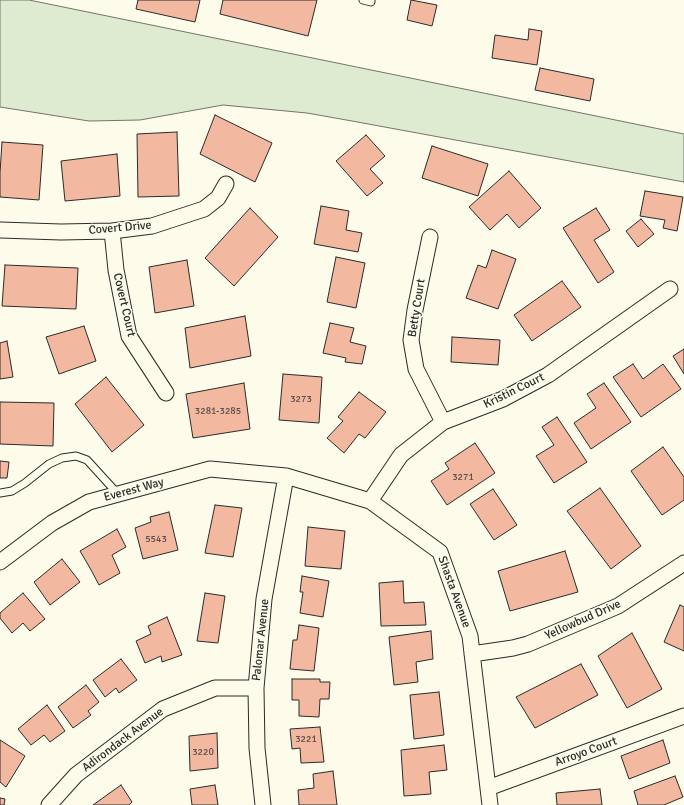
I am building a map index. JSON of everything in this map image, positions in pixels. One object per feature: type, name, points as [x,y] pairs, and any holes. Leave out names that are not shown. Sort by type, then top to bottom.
[{"type":"street","name":"Covert Drive","points":[[0,230],[61,232],[112,231],[152,226],[204,209],[218,198],[226,184]]},
{"type":"street","name":"Covert Court","points":[[112,231],[116,270],[129,336],[166,393]]},
{"type":"street","name":"Betty Court","points":[[430,237],[415,310],[411,340],[416,369],[443,422]]},
{"type":"street","name":"Kristin Court","points":[[370,501],[401,455],[443,422],[503,399],[548,375],[670,289]]},
{"type":"street","name":"Everest Way","points":[[0,562],[52,523],[89,502],[210,469],[286,476]]},
{"type":"street","name":"Shasta Avenue","points":[[286,476],[370,501],[440,552],[470,636],[490,805]]},
{"type":"street","name":"Palomar Avenue","points":[[263,805],[257,748],[256,688],[264,599],[286,476]]},
{"type":"street","name":"Yellowbud Drive","points":[[472,654],[513,648],[528,644],[618,606],[684,562]]},
{"type":"street","name":"Adirondack Avenue","points":[[49,805],[76,775],[163,709],[215,688],[256,688]]},
{"type":"street","name":"Arroyo Court","points":[[488,788],[684,716]]},
{"type":"lane","points":[[363,0],[371,2],[371,0]]},
{"type":"lane","points":[[0,493],[12,491],[25,483],[49,464],[62,458],[76,456],[87,460],[118,494]]},
{"type":"green space","points":[[0,0],[29,0],[684,134],[684,182],[307,113],[223,105],[140,120],[89,121],[0,107]]},
{"type":"building","points":[[138,0],[200,0],[195,22],[136,9]]},
{"type":"building","points":[[223,0],[317,0],[308,36],[220,14]]},
{"type":"building","points":[[411,0],[437,5],[432,26],[407,20]]},
{"type":"building","points":[[529,29],[542,31],[537,65],[492,58],[495,35],[528,40]]},
{"type":"building","points":[[540,68],[594,79],[590,101],[535,90]]},
{"type":"building","points":[[215,115],[272,143],[255,182],[200,154]]},
{"type":"building","points":[[177,132],[179,196],[138,197],[137,134]]},
{"type":"building","points":[[366,135],[385,156],[370,169],[383,183],[367,196],[336,161]]},
{"type":"building","points":[[2,142],[43,145],[39,200],[0,197]]},
{"type":"building","points":[[432,146],[488,164],[478,196],[422,178]]},
{"type":"building","points":[[117,154],[120,196],[65,201],[61,161]]},
{"type":"building","points":[[509,171],[541,208],[519,228],[507,214],[490,230],[469,207]]},
{"type":"building","points":[[645,191],[683,197],[677,231],[663,228],[665,220],[640,216]]},
{"type":"building","points":[[321,206],[349,211],[346,230],[362,233],[358,252],[314,244]]},
{"type":"building","points":[[250,208],[278,237],[234,286],[205,258]]},
{"type":"building","points":[[596,208],[610,230],[594,240],[614,272],[598,283],[563,228]]},
{"type":"building","points":[[641,219],[654,234],[638,247],[626,231]]},
{"type":"building","points":[[492,250],[516,259],[498,309],[466,298],[478,265],[486,268]]},
{"type":"building","points":[[336,257],[365,263],[356,308],[327,302]]},
{"type":"building","points":[[187,260],[194,306],[155,313],[149,267]]},
{"type":"building","points":[[5,265],[78,268],[76,309],[2,306]]},
{"type":"building","points":[[562,281],[581,307],[532,341],[514,315]]},
{"type":"building","points":[[245,316],[251,356],[190,368],[185,328]]},
{"type":"building","points":[[330,323],[354,328],[350,342],[366,346],[362,364],[345,362],[346,358],[323,353]]},
{"type":"building","points":[[84,326],[96,361],[59,374],[46,337]]},
{"type":"building","points":[[452,337],[500,340],[498,365],[451,362]]},
{"type":"building","points":[[7,341],[13,377],[0,379],[0,343]]},
{"type":"building","points":[[684,349],[684,374],[673,356]]},
{"type":"building","points":[[633,364],[643,379],[663,364],[681,389],[641,417],[613,377]]},
{"type":"building","points":[[283,374],[322,377],[319,423],[279,420]]},
{"type":"building","points":[[106,377],[144,425],[112,452],[75,404]]},
{"type":"building","points":[[244,383],[250,429],[193,438],[186,394]]},
{"type":"building","points":[[604,383],[631,422],[591,449],[574,423],[596,408],[587,394]]},
{"type":"building","points":[[359,392],[386,412],[365,438],[359,434],[344,453],[327,438],[343,421],[338,417]]},
{"type":"building","points":[[0,402],[54,403],[53,446],[0,444]]},
{"type":"building","points":[[557,417],[587,462],[554,483],[536,456],[554,445],[542,427]]},
{"type":"building","points":[[475,443],[495,473],[447,505],[431,481],[449,469],[445,463]]},
{"type":"building","points":[[663,447],[684,477],[684,500],[662,515],[631,471]]},
{"type":"building","points":[[0,461],[9,462],[7,478],[0,478]]},
{"type":"building","points":[[600,488],[641,546],[611,569],[567,511]]},
{"type":"building","points":[[493,489],[517,525],[494,540],[470,504]]},
{"type":"building","points":[[215,505],[242,508],[233,557],[205,553]]},
{"type":"building","points":[[169,512],[178,550],[143,559],[135,528],[151,522],[150,517]]},
{"type":"building","points":[[308,527],[345,531],[341,569],[305,566]]},
{"type":"building","points":[[117,529],[126,547],[112,555],[120,573],[99,585],[80,551]]},
{"type":"building","points":[[565,551],[578,592],[510,611],[498,571]]},
{"type":"building","points":[[62,559],[80,582],[50,605],[34,582]]},
{"type":"building","points":[[302,576],[329,581],[323,617],[300,613],[303,592],[300,592]]},
{"type":"building","points":[[403,581],[404,603],[424,602],[426,625],[381,626],[379,583]]},
{"type":"building","points":[[23,593],[45,619],[30,631],[23,623],[12,633],[0,618],[0,613]]},
{"type":"building","points":[[205,593],[225,596],[218,643],[197,641]]},
{"type":"building","points":[[680,605],[684,607],[684,651],[664,642]]},
{"type":"building","points":[[167,617],[182,655],[162,662],[161,656],[145,663],[136,641],[151,634],[148,626]]},
{"type":"building","points":[[299,625],[319,628],[314,671],[290,669],[293,640],[297,640]]},
{"type":"building","points":[[431,631],[433,659],[416,662],[418,682],[394,685],[389,637]]},
{"type":"building","points":[[632,633],[662,689],[627,708],[598,656]]},
{"type":"building","points":[[121,659],[137,680],[119,693],[116,688],[105,697],[93,680]]},
{"type":"building","points":[[581,664],[598,695],[535,728],[516,697]]},
{"type":"building","points":[[292,679],[320,679],[320,682],[330,682],[329,699],[320,699],[319,717],[299,716],[299,700],[292,700]]},
{"type":"building","points":[[86,685],[99,702],[88,711],[91,715],[73,728],[58,707]]},
{"type":"building","points":[[439,692],[444,735],[414,739],[410,695]]},
{"type":"building","points":[[47,705],[65,731],[50,742],[44,735],[31,745],[18,729]]},
{"type":"building","points":[[320,727],[324,762],[301,763],[300,748],[292,749],[290,729]]},
{"type":"building","points":[[217,733],[218,768],[190,771],[189,736]]},
{"type":"building","points":[[0,740],[25,756],[6,787],[0,782]]},
{"type":"building","points":[[663,740],[670,763],[629,779],[621,756]]},
{"type":"building","points":[[444,745],[447,770],[429,772],[431,794],[404,796],[401,750]]},
{"type":"building","points":[[333,771],[337,805],[299,805],[298,790],[314,788],[313,774]]},
{"type":"building","points":[[675,776],[683,797],[664,805],[638,805],[634,791]]},
{"type":"building","points":[[121,785],[132,802],[129,805],[93,805]]},
{"type":"building","points":[[215,785],[218,805],[192,805],[190,789]]},
{"type":"building","points":[[600,789],[602,805],[557,805],[556,793]]},
{"type":"building","points":[[0,798],[5,799],[4,805],[0,805]]}]
